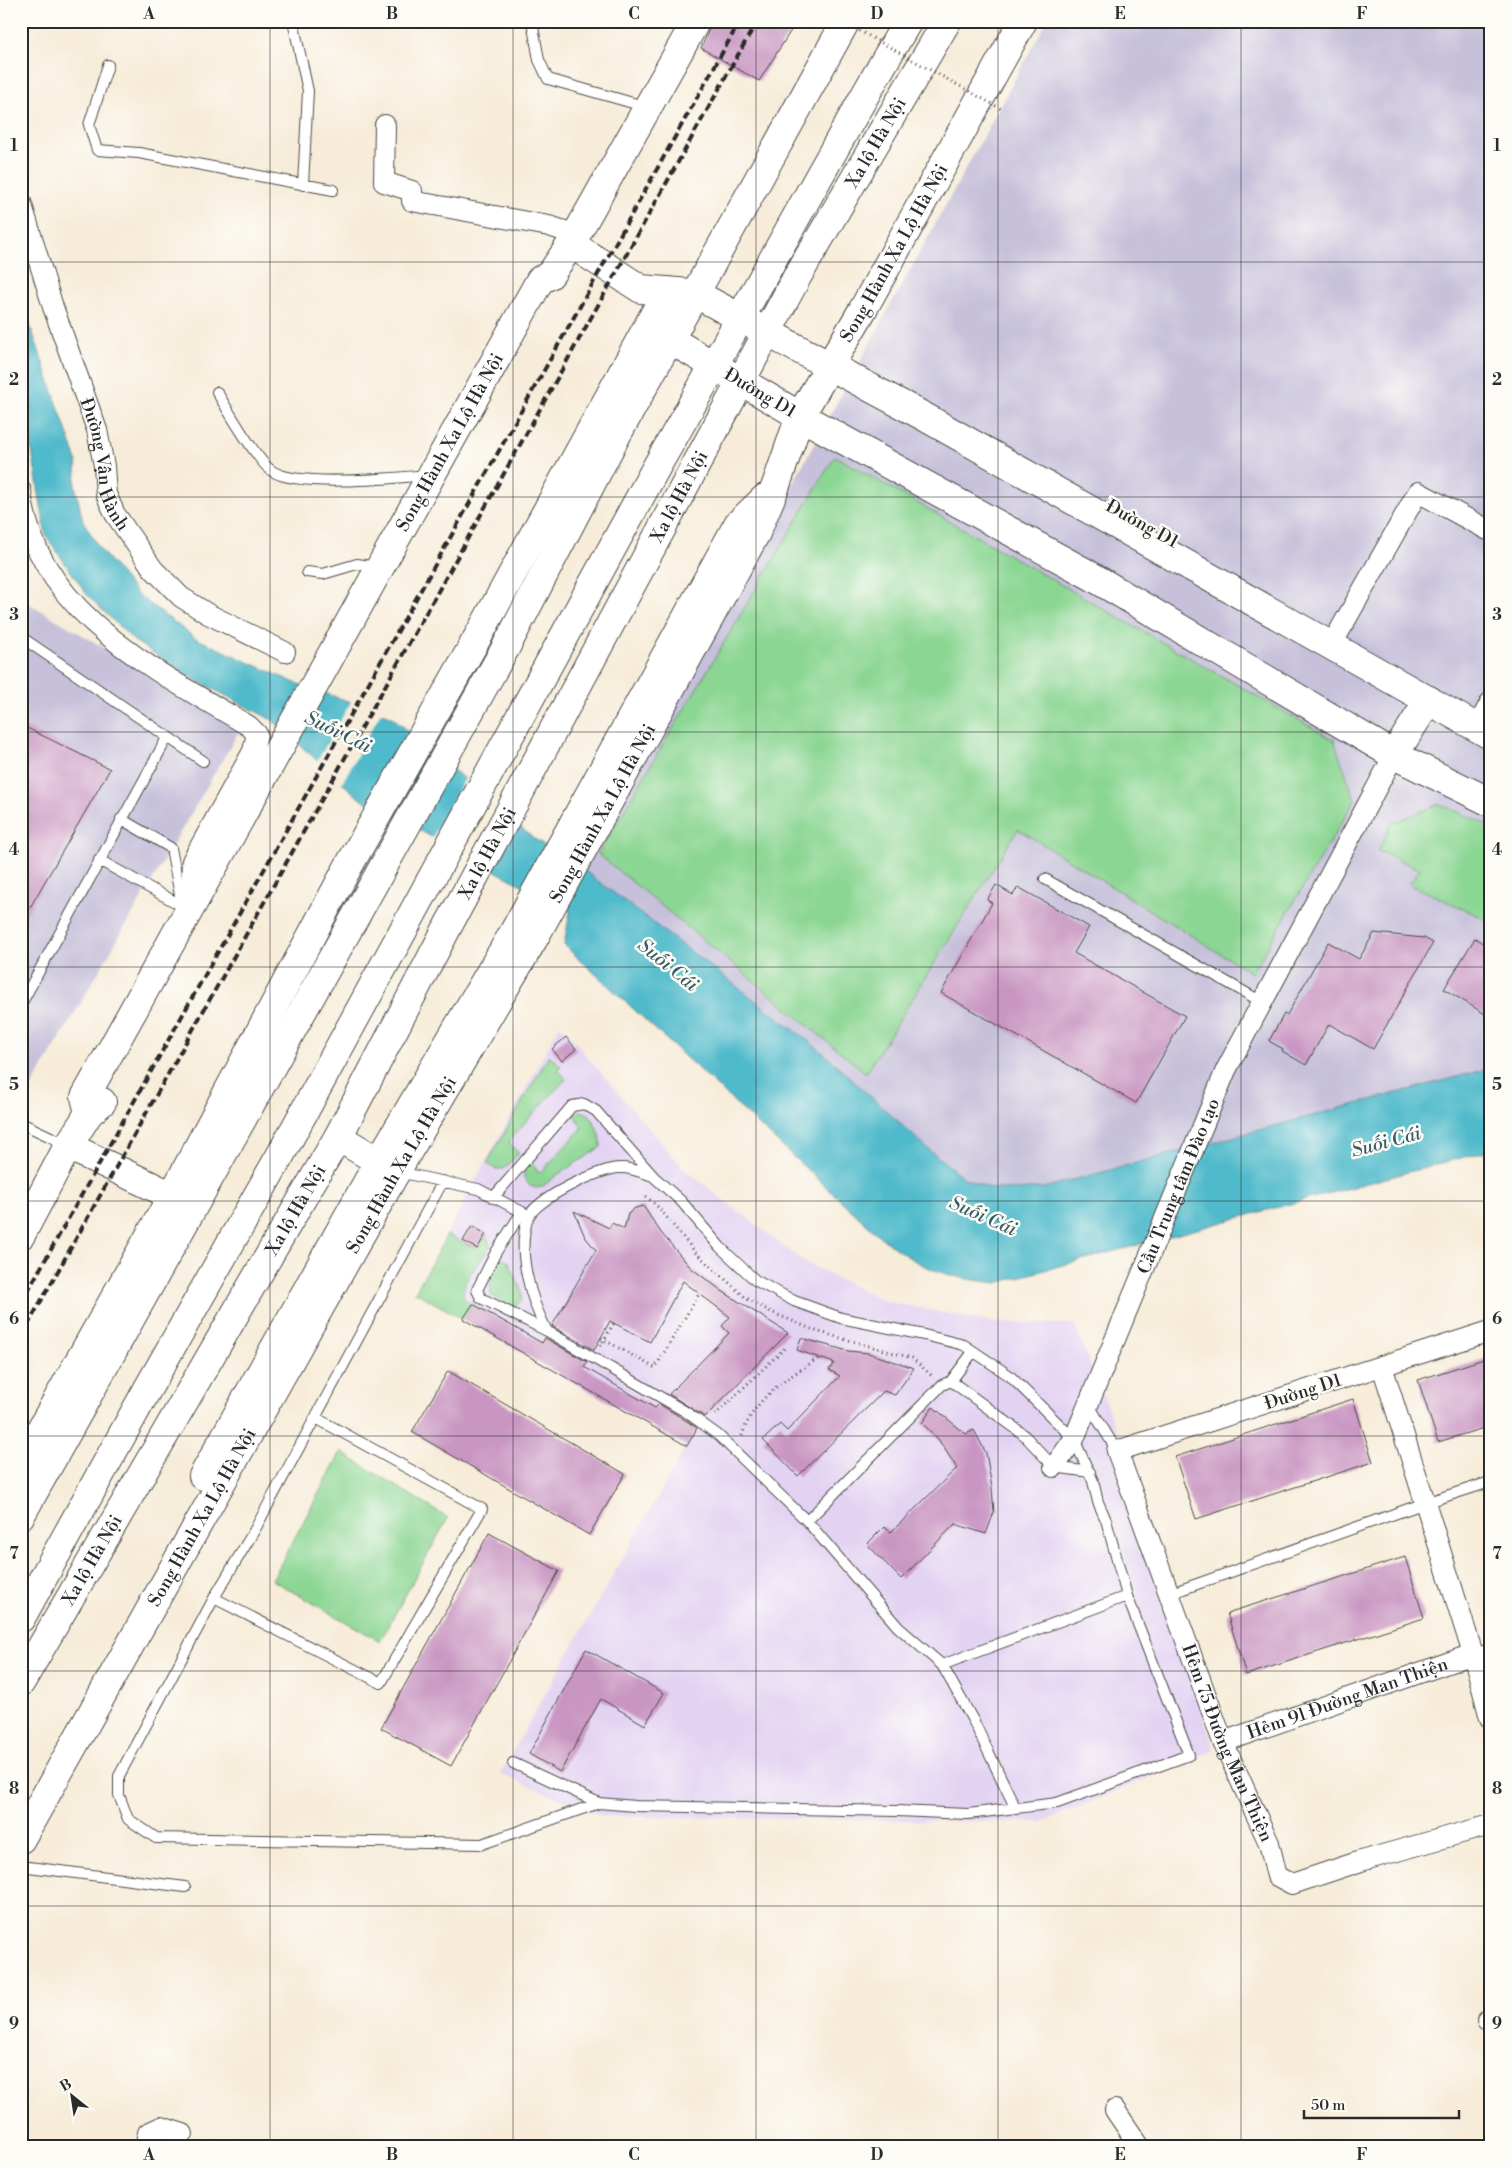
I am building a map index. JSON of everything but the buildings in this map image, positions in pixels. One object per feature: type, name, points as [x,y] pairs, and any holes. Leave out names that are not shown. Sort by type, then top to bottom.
[{"type":"main road","name":"Song Hành Xa Lộ Hà Nội","points":[[373,597],[380,568],[540,280],[550,275],[574,240],[696,21]]},
{"type":"main road","points":[[21,1464],[373,883],[506,647],[614,440],[844,21]]},
{"type":"main road","name":"Xa lộ Hà Nội","points":[[21,1618],[147,1390],[281,1154],[657,466],[742,318],[869,86],[908,21]]},
{"type":"main road","name":"Xa lộ Hà Nội","points":[[21,1682],[338,1137],[448,926],[797,277],[948,21]]},
{"type":"main road","name":"Song Hành Xa Lộ Hà Nội","points":[[21,1802],[387,1167],[522,937],[644,715],[756,533],[775,488],[800,416],[1023,21]]},
{"type":"main road","name":"Đường D1","points":[[574,240],[654,298],[669,339],[800,416],[1054,555],[1394,755],[1490,802]]},
{"type":"main road","name":"Song Hành Xa Lộ Hà Nội","points":[[21,1235],[68,1146],[88,1113],[101,1105],[203,916],[265,792],[373,597],[553,285],[550,275]]},
{"type":"main road","name":"Đường D1","points":[[654,298],[694,293],[742,318],[1342,646],[1483,732]]},
{"type":"main road","points":[[21,1515],[182,1201],[347,869],[480,633],[654,298]]},
{"type":"main road","points":[[657,466],[715,431]]},
{"type":"main road","points":[[1394,755],[1429,700]]},
{"type":"main road","name":"Song Hành Xa Lộ Hà Nội","points":[[88,1113],[85,1097],[186,908],[265,792]]},
{"type":"main road","points":[[338,1137],[387,1167]]},
{"type":"main road","points":[[68,1146],[182,1201]]},
{"type":"main road","name":"Song Hành Xa Lộ Hà Nội","points":[[21,1839],[387,1167]]},
{"type":"street","points":[[385,125],[384,182],[412,191],[412,201],[549,226],[574,240]]},
{"type":"street","name":"Đường Vận Hành","points":[[21,202],[53,307],[97,430],[104,466],[106,494],[115,514],[153,570],[181,597],[216,618],[285,652]]},
{"type":"street","points":[[21,491],[30,532],[45,565],[69,599],[118,645],[169,679],[249,726],[257,734],[253,751],[192,860],[186,908]]},
{"type":"street","points":[[1342,646],[1418,492],[1490,531]]},
{"type":"street","points":[[1483,732],[1490,703]]},
{"type":"street","name":"Cầu Trung tâm Đào tạo","points":[[1054,1467],[1074,1440],[1226,1070],[1394,755]]},
{"type":"street","name":"Đường D1","points":[[1117,1451],[1490,1331]]},
{"type":"street","points":[[1382,1366],[1426,1503],[1481,1651],[1490,1718]]},
{"type":"street","name":"Hẻm 75 Đường Man Thiện","points":[[1117,1451],[1223,1742],[1269,1843],[1277,1876],[1292,1884],[1361,1861],[1490,1825]]},
{"type":"street","name":"Hẻm 91 Đường Man Thiện","points":[[1223,1742],[1481,1651]]},
{"type":"street","points":[[1115,2110],[1140,2147]]},
{"type":"street","points":[[145,2147],[148,2133],[161,2127],[183,2134]]},
{"type":"lane","points":[[293,21],[308,91],[303,185]]},
{"type":"lane","points":[[532,21],[539,60],[548,79],[648,107]]},
{"type":"lane","points":[[108,66],[89,125],[97,150],[139,153],[333,190]]},
{"type":"lane","points":[[216,392],[256,453],[272,471],[297,479],[364,480],[432,474]]},
{"type":"lane","points":[[307,572],[322,574],[357,564],[380,568]]},
{"type":"lane","points":[[21,637],[203,761]]},
{"type":"lane","points":[[21,1004],[167,738]]},
{"type":"lane","points":[[122,819],[171,848],[186,908]]},
{"type":"lane","points":[[99,860],[186,908]]},
{"type":"lane","points":[[1045,879],[1262,1002]]},
{"type":"lane","points":[[443,1181],[316,1418],[254,1531],[214,1598],[119,1776],[119,1795],[128,1819],[156,1838],[482,1844],[599,1804],[968,1814],[1016,1809],[1057,1802],[1189,1755],[1127,1596],[1106,1520],[1098,1502],[1090,1472],[1074,1440],[1010,1376],[964,1345],[841,1318],[794,1301],[755,1280],[720,1247],[681,1201],[654,1177],[596,1111],[584,1104],[572,1106],[493,1198]]},
{"type":"lane","points":[[21,1123],[68,1146]]},
{"type":"lane","points":[[387,1167],[478,1189],[525,1214]]},
{"type":"lane","points":[[654,1177],[620,1168],[598,1173],[574,1182],[525,1214],[496,1252],[477,1290],[481,1298],[547,1331],[686,1412],[718,1435],[806,1521],[898,1627],[942,1665],[974,1722],[1016,1809]]},
{"type":"lane","points":[[525,1214],[526,1270],[537,1313],[547,1331]]},
{"type":"lane","points":[[806,1521],[942,1385],[952,1381],[973,1352]]},
{"type":"lane","points":[[952,1381],[1023,1434],[1054,1467],[1090,1472]]},
{"type":"lane","name":"Hẻm 75 Đường Man Thiện","points":[[1088,1404],[1117,1451]]},
{"type":"lane","points":[[214,1598],[381,1683],[482,1509],[316,1418]]},
{"type":"lane","points":[[1169,1594],[1490,1482]]},
{"type":"lane","points":[[942,1665],[1127,1596]]},
{"type":"lane","points":[[513,1762],[599,1804]]},
{"type":"lane","points":[[21,1866],[185,1887]]},
{"type":"path","points":[[844,21],[1003,110]]},
{"type":"path","points":[[603,1339],[655,1368],[699,1294]]},
{"type":"path","points":[[592,1358],[614,1323]]},
{"type":"path","points":[[704,1426],[787,1346]]},
{"type":"path","points":[[737,1454],[751,1413],[762,1400],[774,1388],[819,1358]]},
{"type":"shaded area","points":[[1047,21],[1490,21],[1490,1068],[1082,1178],[1043,1188],[1015,1190],[985,1186],[964,1178],[928,1149],[819,1049],[581,868]]},
{"type":"shaded area","points":[[21,599],[241,728],[21,1105]]},
{"type":"shaded area","points":[[560,1025],[685,1170],[804,1262],[884,1301],[994,1323],[1074,1324],[1132,1469],[1214,1750],[1042,1822],[602,1816],[500,1774],[686,1447],[415,1292]]},
{"type":"green space","points":[[835,456],[1334,740],[1355,800],[1252,973],[1018,829],[866,1073],[598,854]]},
{"type":"green space","points":[[1440,804],[1490,826],[1490,921],[1409,884],[1420,869],[1378,851],[1391,824]]},
{"type":"green space","points":[[549,1055],[561,1066],[558,1070],[566,1079],[510,1139],[510,1144],[519,1153],[504,1169],[495,1169],[487,1163]]},
{"type":"green space","points":[[581,1111],[589,1114],[600,1134],[601,1147],[557,1175],[542,1187],[530,1186],[524,1178],[524,1169],[527,1163],[532,1162],[538,1172],[541,1172],[582,1128],[574,1114]]},
{"type":"green space","points":[[486,1234],[490,1246],[465,1284],[464,1299],[473,1304],[463,1319],[415,1292],[447,1235],[477,1249]]},
{"type":"green space","points":[[501,1258],[509,1262],[522,1292],[522,1300],[513,1309],[491,1295],[490,1284],[492,1275]]},
{"type":"green space","points":[[341,1452],[448,1518],[380,1641],[272,1580]]},
{"type":"water","name":"Suối Cái","points":[[21,299],[77,461],[75,485],[83,521],[100,549],[138,595],[195,638],[293,682],[391,716],[533,838],[581,868],[819,1049],[928,1149],[964,1178],[991,1188],[1015,1190],[1043,1188],[1490,1068],[1490,1150],[997,1283],[962,1278],[933,1270],[920,1264],[878,1235],[564,945],[570,911],[359,798],[272,720],[192,678],[133,640],[88,596],[46,536],[32,451],[21,421]]},
{"type":"pier","points":[[352,700],[382,710],[341,785],[316,763]]},
{"type":"pier","points":[[466,777],[519,823],[491,872],[431,840]]},
{"type":"railway","points":[[21,1303],[740,21]]},
{"type":"railway","points":[[21,1337],[757,21]]}]
